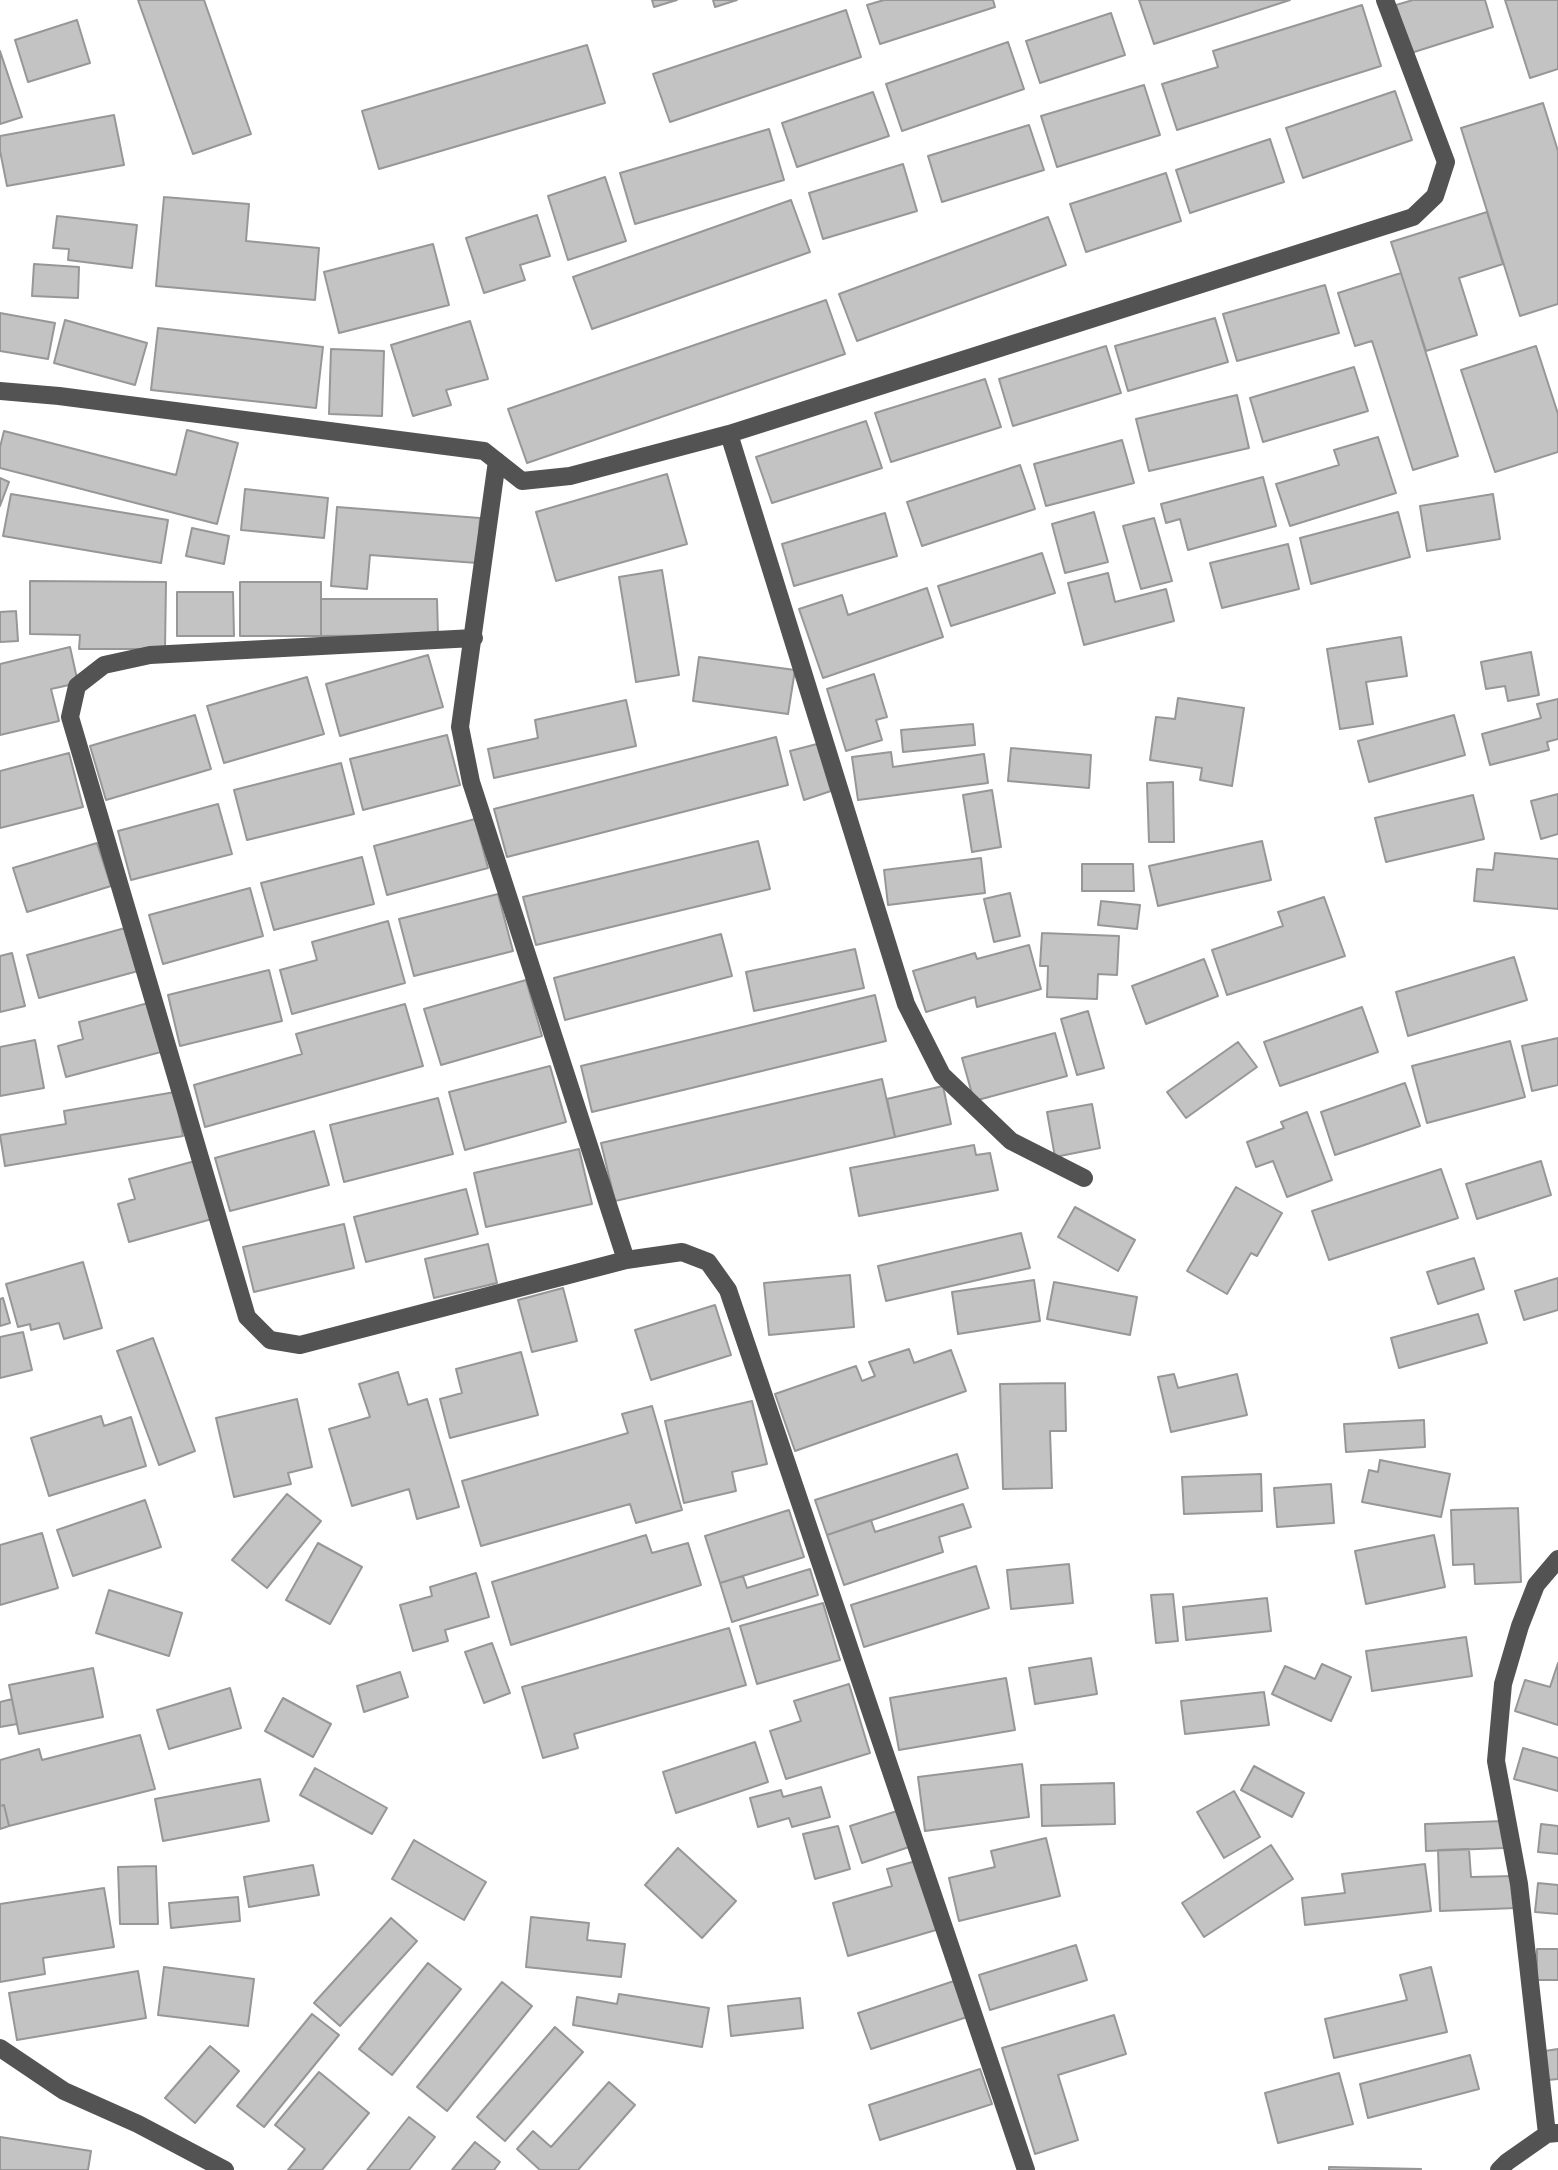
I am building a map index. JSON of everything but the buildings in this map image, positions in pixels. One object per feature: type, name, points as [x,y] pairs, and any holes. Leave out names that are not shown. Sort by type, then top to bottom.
[{"type":"street","points":[[0,391],[59,396],[484,451],[522,481],[570,476],[729,434],[1413,217],[1435,196],[1446,162],[1385,0]]},
{"type":"street","points":[[729,434],[906,1004],[942,1075],[1012,1142],[1084,1178]]},
{"type":"street","points":[[497,461],[460,727],[471,782],[626,1260]]},
{"type":"street","points":[[474,638],[150,655],[104,665],[77,686],[70,717],[247,1317],[270,1340],[300,1345],[626,1260],[682,1252],[708,1262],[728,1290],[1026,2170]]},
{"type":"street","points":[[1499,2170],[1553,2133],[1519,1884],[1496,1761],[1503,1685],[1517,1637],[1536,1585],[1558,1559]]},
{"type":"street","points":[[0,2048],[64,2091],[138,2124],[225,2170]]}]
